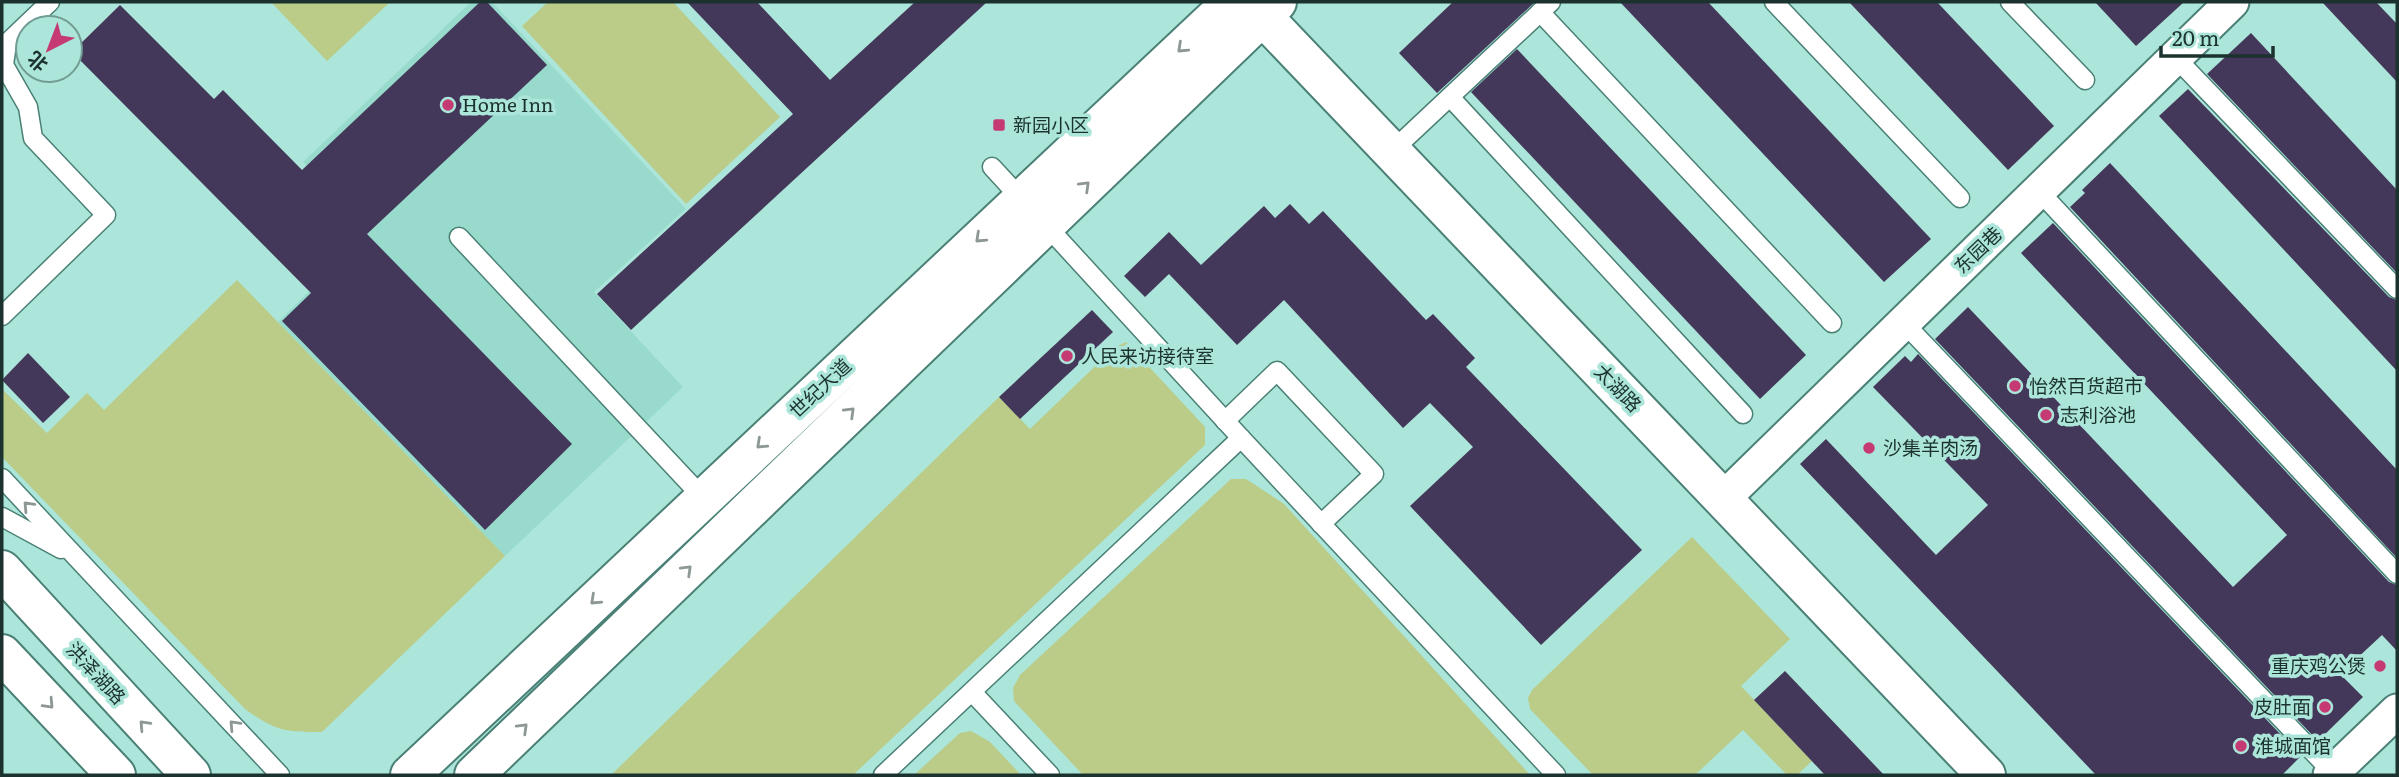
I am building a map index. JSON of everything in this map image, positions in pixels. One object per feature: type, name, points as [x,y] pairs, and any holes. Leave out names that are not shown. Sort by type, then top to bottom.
[{"type":"street","name":"东园巷","points":[[1724,498],[2232,2]]},
{"type":"street","name":"太湖路","points":[[1255,5],[1986,775]]},
{"type":"street","name":"世纪大道","points":[[410,775],[703,498],[1033,211],[1255,5]]},
{"type":"street","name":"世纪大道","points":[[474,775],[732,526],[1033,211]]},
{"type":"street","name":"洪泽湖路","points":[[2,570],[191,775]]},
{"type":"street","points":[[2,654],[116,775]]},
{"type":"street","points":[[2332,774],[2397,711]]},
{"type":"lane","points":[[2,316],[106,215],[33,138],[28,107],[4,65],[7,43],[50,2]]},
{"type":"lane","points":[[1774,2],[1960,198]]},
{"type":"lane","points":[[2010,2],[2085,80]]},
{"type":"lane","points":[[1391,151],[1546,7],[1832,323]]},
{"type":"lane","points":[[2175,57],[2397,289]]},
{"type":"lane","points":[[1450,97],[1743,414]]},
{"type":"lane","points":[[992,167],[1556,775]]},
{"type":"lane","points":[[2038,190],[2397,574]]},
{"type":"lane","points":[[459,237],[732,526]]},
{"type":"lane","points":[[1903,322],[2332,774]]},
{"type":"lane","points":[[1225,421],[1277,372],[1374,474],[1321,524]]},
{"type":"lane","points":[[884,775],[1241,438]]},
{"type":"lane","points":[[2,478],[280,775]]},
{"type":"lane","points":[[2,517],[76,557]]},
{"type":"lane","points":[[972,692],[1050,775]]},
{"type":"shaded area","points":[[271,2],[390,2],[327,61]]},
{"type":"shaded area","points":[[471,2],[492,2],[686,209],[594,292],[683,387],[505,556],[278,322],[370,231],[303,162]]},
{"type":"shaded area","points":[[548,2],[673,2],[780,117],[686,204],[522,26]]},
{"type":"shaded area","points":[[237,280],[505,556],[322,732],[281,729],[245,709],[2,457],[2,389],[47,433],[87,393],[104,410]]},
{"type":"shaded area","points":[[1126,342],[1205,427],[1205,445],[853,775],[611,775],[999,397],[1030,429],[1114,348]]},
{"type":"shaded area","points":[[1231,479],[1246,479],[1284,504],[1530,775],[1083,775],[1014,701],[1013,688],[1020,675]]},
{"type":"shaded area","points":[[1692,537],[1790,639],[1741,686],[1812,761],[1797,775],[1787,775],[1743,730],[1695,775],[1593,775],[1530,709],[1528,698],[1532,690]]},
{"type":"shaded area","points":[[971,731],[990,742],[1021,775],[914,775],[960,733]]},
{"type":"building","points":[[480,2],[487,2],[547,65],[367,234],[572,444],[485,530],[282,321],[311,293],[84,64],[84,40],[120,5],[214,99],[223,90],[302,170]]},
{"type":"building","points":[[687,2],[757,2],[830,80],[915,2],[987,2],[631,330],[597,294],[793,114]]},
{"type":"building","points":[[1453,2],[1535,2],[1437,93],[1399,53]]},
{"type":"building","points":[[1620,2],[1708,2],[1931,239],[1884,282]]},
{"type":"building","points":[[1849,2],[1937,2],[2054,126],[2008,170]]},
{"type":"building","points":[[2095,2],[2184,2],[2136,46]]},
{"type":"building","points":[[2322,2],[2376,2],[2397,24],[2397,82]]},
{"type":"building","points":[[2251,33],[2397,190],[2397,273],[2207,74]]},
{"type":"building","points":[[1517,49],[1806,355],[1760,399],[1471,92]]},
{"type":"building","points":[[2188,89],[2389,297],[2397,300],[2397,371],[2159,116]]},
{"type":"building","points":[[2110,163],[2397,470],[2397,558],[2070,207],[2085,193],[2082,190]]},
{"type":"building","points":[[1290,204],[1309,224],[1323,211],[1426,320],[1433,314],[1475,358],[1466,367],[1642,550],[1541,645],[1410,506],[1473,447],[1430,403],[1403,428],[1284,300],[1237,345],[1169,274],[1145,297],[1124,276],[1169,232],[1201,265],[1264,206],[1275,218]]},
{"type":"building","points":[[2053,223],[2389,582],[2397,585],[2397,651],[2382,635],[2340,674],[2363,697],[2318,741],[1935,339],[1968,307],[2233,587],[2287,535],[2021,253]]},
{"type":"building","points":[[1092,310],[1113,332],[1020,419],[999,397]]},
{"type":"building","points":[[28,353],[70,397],[43,423],[2,380]]},
{"type":"building","points":[[1918,354],[2301,756],[2282,775],[2096,775],[1800,464],[1826,439],[1936,555],[1988,505],[1873,387],[1905,356],[1911,362]]},
{"type":"building","points":[[1785,671],[1884,775],[1825,775],[1754,700]]},
{"type":"place","name":"Home Inn","points":[[448,105]]},
{"type":"place","name":"新园小区","points":[[999,125]]},
{"type":"place","name":"人民来访接待室","points":[[1067,356]]},
{"type":"place","name":"怡然百货超市","points":[[2015,386]]},
{"type":"place","name":"志利浴池","points":[[2046,415]]},
{"type":"place","name":"沙集羊肉汤","points":[[1869,448]]},
{"type":"place","name":"重庆鸡公煲","points":[[2380,666]]},
{"type":"place","name":"皮肚面","points":[[2325,707]]},
{"type":"place","name":"淮城面馆","points":[[2241,746]]}]
